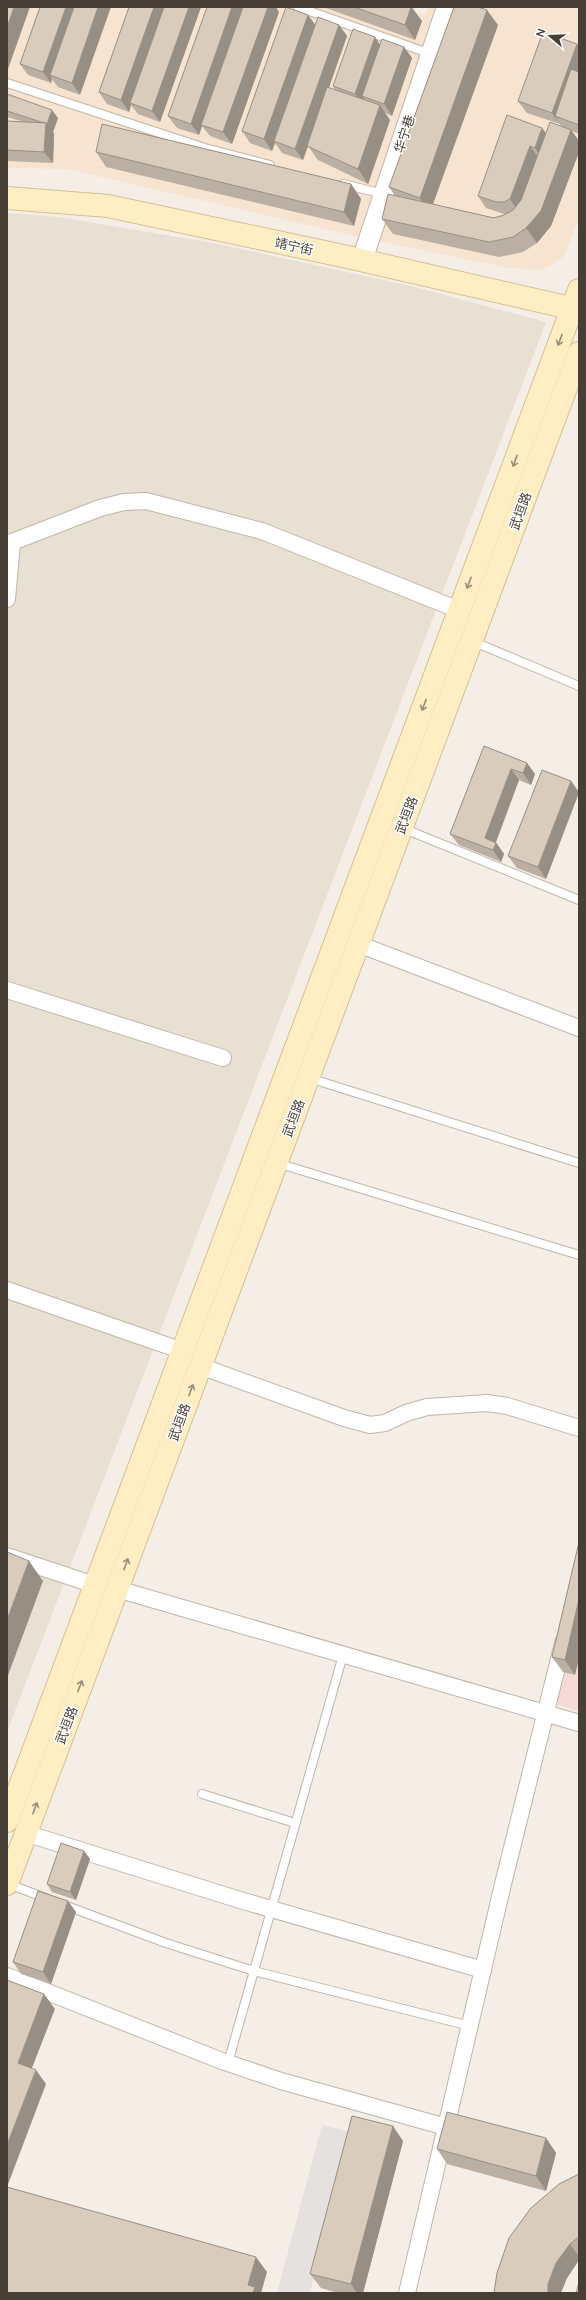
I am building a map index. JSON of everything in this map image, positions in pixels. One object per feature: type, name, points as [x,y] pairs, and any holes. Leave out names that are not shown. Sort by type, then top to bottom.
[{"type":"main road","name":"靖宁街","points":[[7,198],[108,206],[362,260],[577,303]]},
{"type":"main road","name":"武垣路","points":[[7,1819],[459,610],[577,303]]},
{"type":"main road","name":"武垣路","points":[[7,1884],[579,353]]},
{"type":"street","name":"华宁巷","points":[[362,260],[447,7]]},
{"type":"street","points":[[7,599],[9,543],[100,508],[124,502],[146,501],[262,531],[459,610]]},
{"type":"street","points":[[358,944],[579,1028]]},
{"type":"street","points":[[7,990],[223,1058]]},
{"type":"street","points":[[7,1290],[182,1351]]},
{"type":"street","points":[[200,1366],[344,1418],[370,1425],[385,1423],[406,1413],[427,1407],[487,1403],[507,1406],[579,1428]]},
{"type":"street","points":[[7,1556],[95,1585]]},
{"type":"street","points":[[116,1590],[579,1723]]},
{"type":"street","points":[[407,2293],[483,1970],[566,1630]]},
{"type":"street","points":[[25,1834],[272,1909],[483,1970]]},
{"type":"street","points":[[7,1976],[228,2063],[281,2081],[446,2127]]},
{"type":"lane","points":[[298,7],[431,54]]},
{"type":"lane","points":[[7,83],[205,148],[278,167]]},
{"type":"lane","points":[[331,181],[384,194]]},
{"type":"lane","points":[[471,641],[579,686]]},
{"type":"lane","points":[[401,827],[579,900]]},
{"type":"lane","points":[[308,1078],[579,1163]]},
{"type":"lane","points":[[276,1163],[579,1255]]},
{"type":"lane","points":[[228,2063],[343,1655]]},
{"type":"lane","points":[[202,1794],[296,1823]]},
{"type":"lane","points":[[7,1884],[166,1943],[254,1971],[470,2026]]},
{"type":"shaded area","points":[[7,7],[403,7],[426,15],[428,7],[579,7],[579,218],[565,255],[550,266],[539,270],[509,268],[363,238],[67,169],[7,168]]},
{"type":"shaded area","points":[[7,213],[59,217],[213,243],[411,286],[546,322],[7,1732]]},
{"type":"shaded area","points":[[579,1602],[579,1711],[555,1704]]},
{"type":"shaded area","points":[[322,2125],[352,2132],[310,2292],[313,2293],[277,2293]]},
{"type":"building","points":[[7,7],[14,7],[7,28]]},
{"type":"building","points":[[40,7],[66,7],[43,72],[20,64]]},
{"type":"building","points":[[74,7],[98,7],[72,83],[50,75]]},
{"type":"building","points":[[129,7],[154,7],[121,100],[99,92]]},
{"type":"building","points":[[164,7],[189,7],[152,111],[130,103]]},
{"type":"building","points":[[207,7],[232,7],[191,124],[168,116]]},
{"type":"building","points":[[243,7],[268,7],[223,132],[201,125]]},
{"type":"building","points":[[286,7],[308,15],[264,139],[242,131]]},
{"type":"building","points":[[354,7],[411,7],[405,25]]},
{"type":"building","points":[[454,7],[478,7],[487,10],[420,198],[389,187]]},
{"type":"building","points":[[318,17],[339,25],[295,149],[274,141]]},
{"type":"building","points":[[353,29],[375,37],[355,94],[333,86]]},
{"type":"building","points":[[543,32],[577,44],[552,113],[518,101]]},
{"type":"building","points":[[382,39],[404,47],[384,104],[362,96]]},
{"type":"building","points":[[571,69],[579,72],[579,125],[555,116]]},
{"type":"building","points":[[327,87],[380,105],[358,169],[307,146]]},
{"type":"building","points":[[7,94],[52,110],[47,124],[7,111]]},
{"type":"building","points":[[507,115],[542,128],[535,148],[530,146],[510,199],[504,202],[496,202],[478,196]]},
{"type":"building","points":[[7,121],[46,123],[44,152],[7,150]]},
{"type":"building","points":[[550,122],[571,130],[541,211],[526,228],[513,237],[489,242],[382,219],[388,194],[494,218],[513,210],[521,200]]},
{"type":"building","points":[[102,124],[351,184],[344,212],[96,152]]},
{"type":"building","points":[[484,746],[527,763],[523,773],[511,769],[485,838],[496,843],[493,850],[450,834]]},
{"type":"building","points":[[542,770],[571,781],[538,867],[508,856]]},
{"type":"building","points":[[579,1542],[579,1599],[565,1660],[552,1657]]},
{"type":"building","points":[[7,1552],[29,1561],[7,1620]]},
{"type":"building","points":[[61,1843],[84,1851],[70,1892],[47,1884]]},
{"type":"building","points":[[38,1891],[68,1901],[43,1972],[13,1962]]},
{"type":"building","points":[[7,1980],[44,1994],[18,2063],[36,2070],[7,2145]]},
{"type":"building","points":[[447,2112],[546,2138],[536,2176],[437,2149]]},
{"type":"building","points":[[352,2116],[393,2126],[351,2284],[310,2274]]},
{"type":"building","points":[[579,2174],[579,2237],[570,2244],[556,2263],[548,2284],[548,2293],[494,2293],[497,2273],[509,2238],[531,2208],[559,2184]]},
{"type":"building","points":[[7,2187],[256,2257],[248,2285],[255,2287],[253,2293],[7,2293]]},
{"type":"building","points":[[579,2282],[579,2293],[576,2293]]}]
